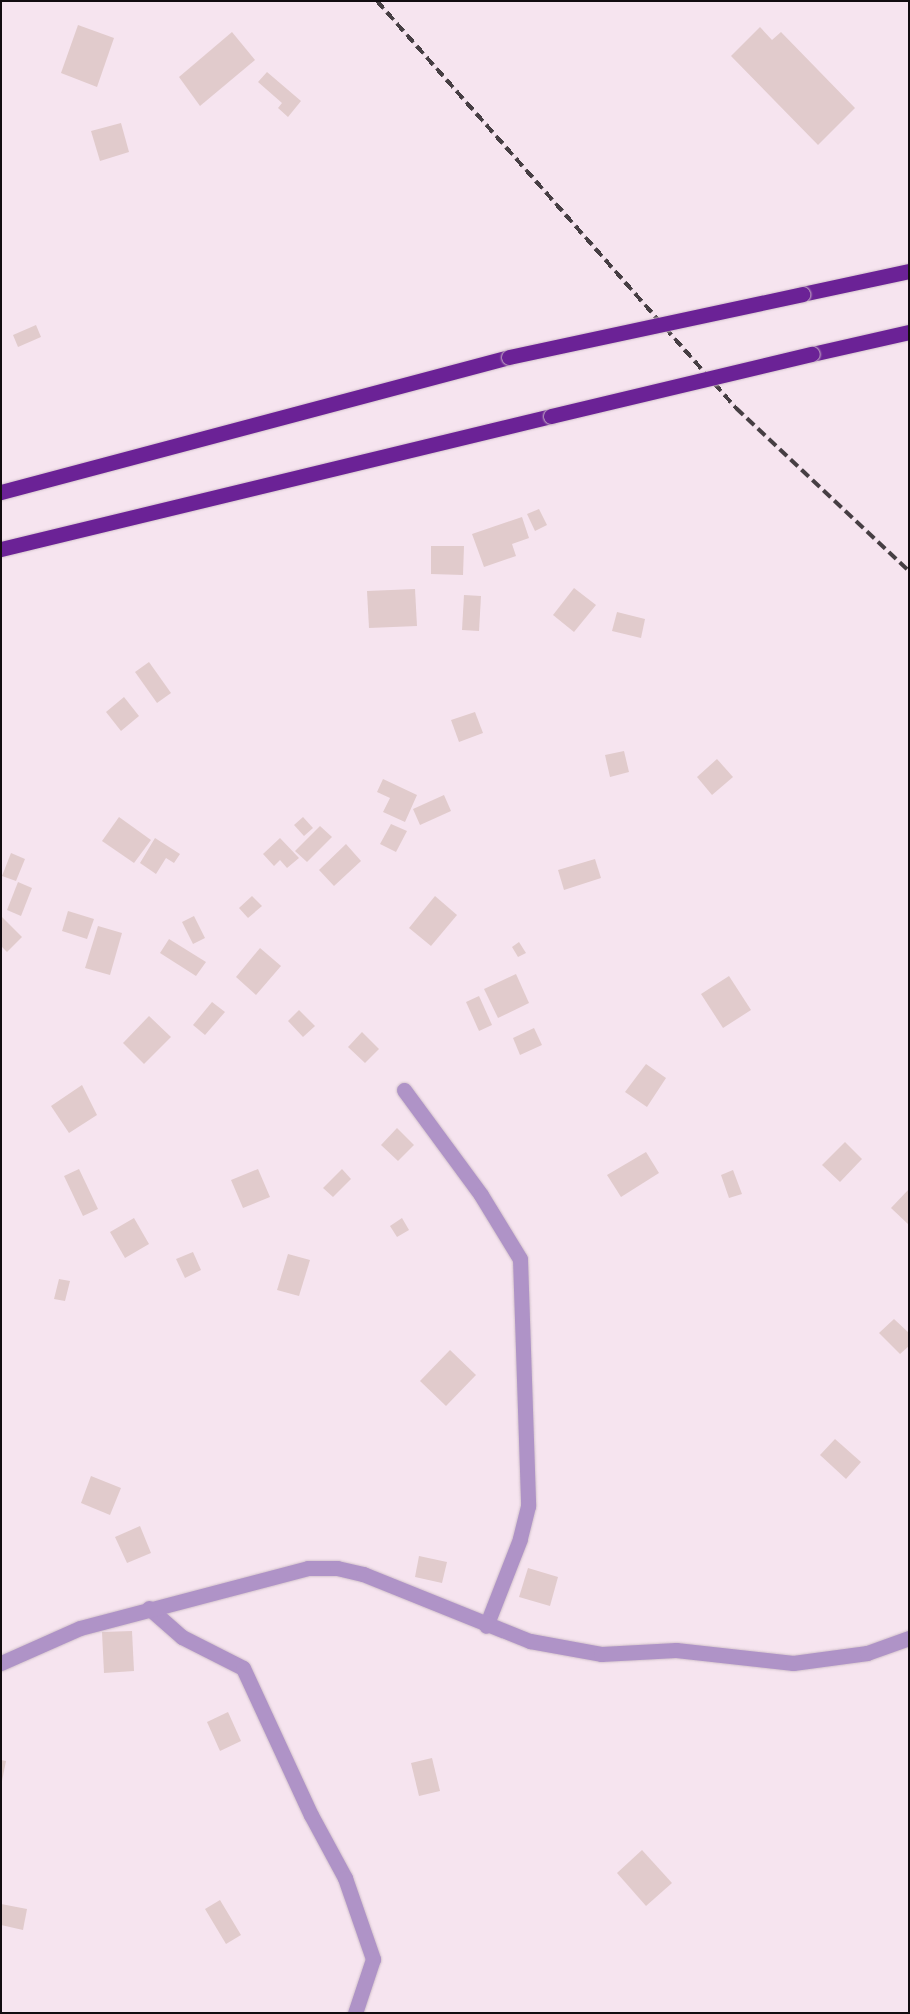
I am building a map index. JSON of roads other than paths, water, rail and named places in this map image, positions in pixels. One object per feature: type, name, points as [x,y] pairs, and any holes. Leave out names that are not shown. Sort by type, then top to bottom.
[{"type":"highway","points":[[1,492],[509,358],[909,271]]},
{"type":"highway","points":[[1,549],[551,416],[909,332]]},
{"type":"street","points":[[404,1090],[481,1195],[520,1259],[528,1506],[520,1539],[486,1626]]},
{"type":"street","points":[[1,1663],[80,1628],[149,1608],[308,1568],[337,1568],[363,1574],[486,1626],[530,1641],[601,1654],[676,1650],[793,1663],[867,1653],[909,1638]]},
{"type":"street","points":[[149,1608],[182,1637],[243,1668],[311,1815],[345,1878],[373,1959],[355,2013]]},
{"type":"railway","points":[[377,1],[736,408],[909,571]]}]
